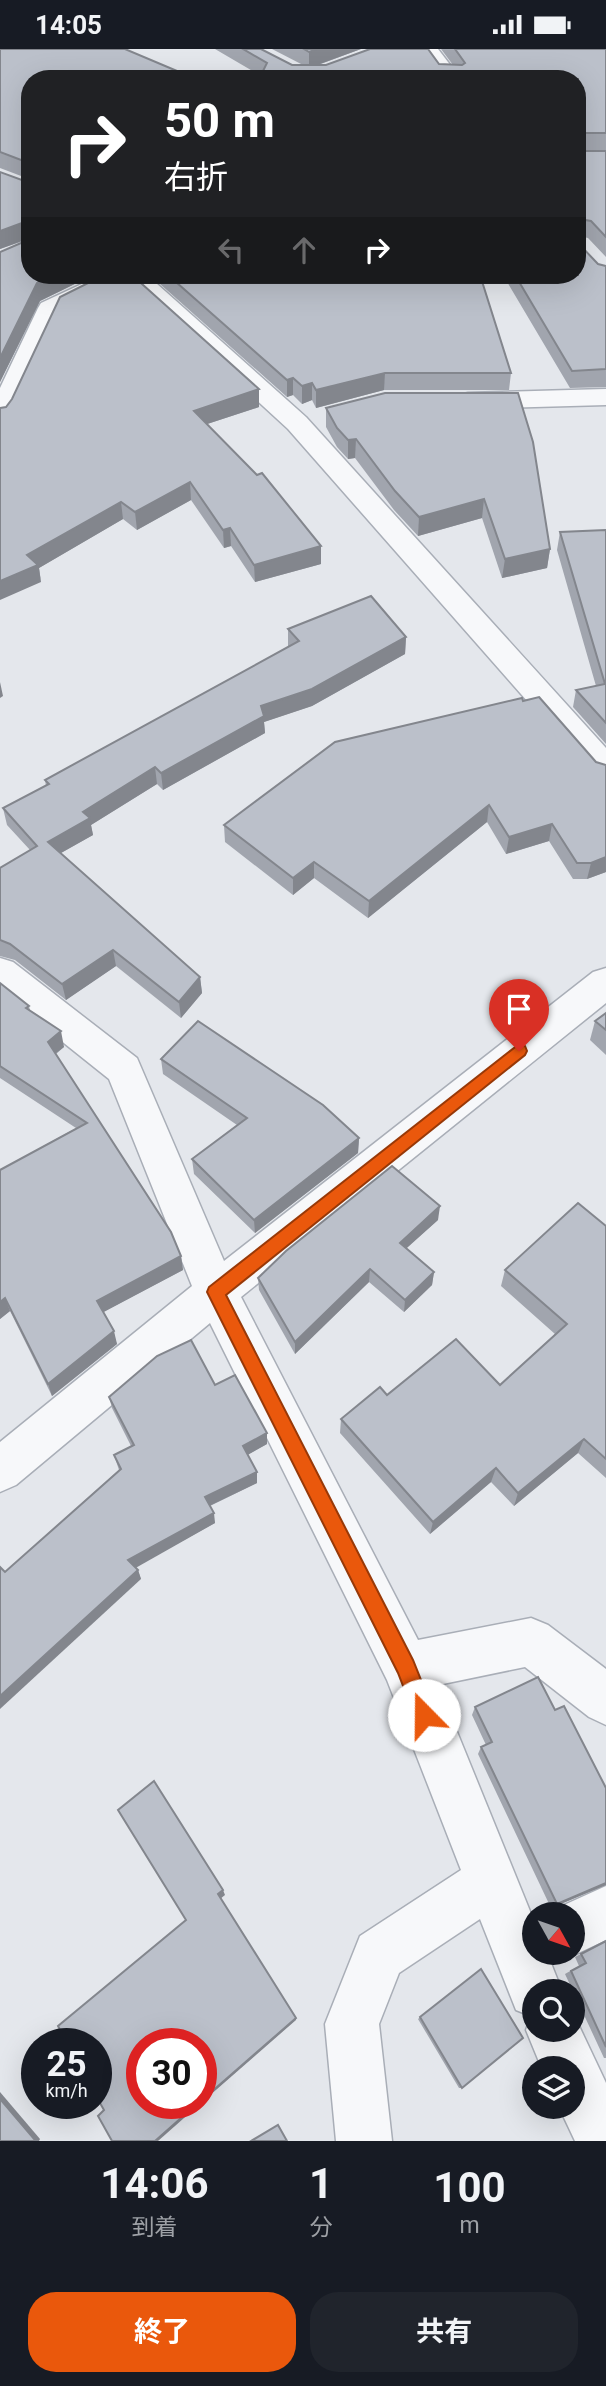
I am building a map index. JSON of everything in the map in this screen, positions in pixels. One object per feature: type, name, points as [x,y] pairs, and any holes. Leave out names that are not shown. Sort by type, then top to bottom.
[{"type":"street","points":[[428,49],[444,70]]},
{"type":"street","points":[[0,416],[50,308],[98,284]]},
{"type":"street","points":[[144,284],[309,420],[606,769]]},
{"type":"street","points":[[439,401],[549,401],[606,397]]},
{"type":"street","points":[[0,972],[124,1069],[216,1292],[405,1667],[490,1881],[529,1966]]},
{"type":"street","points":[[0,1470],[216,1292],[606,982]]},
{"type":"street","points":[[405,1667],[531,1642],[606,1700]]},
{"type":"street","points":[[364,2141],[352,2024],[379,1955],[490,1881]]},
{"type":"street","points":[[585,1923],[606,1913]]},
{"type":"street","points":[[585,2100],[604,2141]]},
{"type":"building","points":[[0,49],[125,49],[175,70],[21,70],[21,160],[0,152]]},
{"type":"building","points":[[243,49],[261,49],[292,65],[326,65],[370,49],[428,49],[439,64],[462,65],[465,63],[455,49],[606,49],[606,133],[586,133],[586,70],[264,70],[267,63]]},
{"type":"building","points":[[586,151],[606,151],[606,237],[591,221],[586,220]]},
{"type":"building","points":[[0,172],[21,180],[21,223],[0,231]]},
{"type":"building","points":[[21,243],[21,284],[37,284],[0,358],[0,252]]},
{"type":"building","points":[[586,251],[598,264],[606,266],[606,369],[572,371],[520,284],[586,284]]},
{"type":"building","points":[[86,284],[142,284],[259,389],[194,411],[257,475],[262,473],[321,546],[254,565],[230,528],[223,530],[190,482],[135,512],[121,502],[27,555],[38,565],[0,581],[0,408],[6,407],[12,399],[60,297]]},
{"type":"building","points":[[178,284],[483,284],[511,373],[385,373],[316,390],[312,383],[302,386],[293,378],[287,380]]},
{"type":"building","points":[[385,393],[518,393],[533,442],[550,549],[505,559],[484,499],[419,517],[395,491],[356,439],[348,440],[337,428],[326,408]]},
{"type":"building","points":[[606,530],[606,723],[576,690],[605,684],[560,532]]},
{"type":"building","points":[[371,596],[406,637],[312,689],[261,706],[264,716],[161,773],[155,767],[83,812],[90,818],[48,842],[200,977],[179,1002],[113,950],[62,984],[10,944],[0,940],[0,868],[37,846],[3,808],[49,784],[45,780],[299,641],[288,629]]},
{"type":"building","points":[[539,697],[596,762],[606,765],[606,857],[591,863],[577,863],[552,824],[509,837],[489,805],[369,901],[314,862],[293,878],[224,825],[335,742],[522,698],[523,701]]},
{"type":"building","points":[[0,983],[29,1006],[26,1008],[61,1031],[48,1042],[171,1232],[181,1256],[97,1301],[114,1331],[48,1384],[5,1298],[0,1302],[0,1170],[87,1123],[0,1066]]},
{"type":"building","points":[[606,1013],[606,1030],[595,1021]]},
{"type":"building","points":[[198,1021],[323,1105],[359,1138],[254,1220],[192,1159],[247,1118],[161,1059]]},
{"type":"building","points":[[392,1166],[440,1206],[400,1243],[434,1272],[405,1300],[370,1269],[295,1342],[258,1278],[286,1251]]},
{"type":"building","points":[[578,1203],[606,1226],[606,1459],[584,1439],[518,1493],[496,1468],[433,1522],[341,1419],[380,1387],[387,1395],[456,1339],[500,1385],[567,1324],[505,1270]]},
{"type":"building","points":[[191,1340],[215,1385],[235,1375],[267,1433],[243,1446],[257,1472],[205,1497],[214,1513],[128,1560],[138,1570],[0,1696],[0,1567],[5,1572],[121,1469],[114,1455],[134,1445],[109,1397],[157,1356]]},
{"type":"building","points":[[538,1677],[555,1710],[564,1706],[606,1788],[606,1883],[556,1902],[481,1747],[492,1742],[475,1707]]},
{"type":"building","points":[[154,1781],[223,1890],[218,1894],[296,2018],[217,2087],[217,2028],[126,2028],[126,2119],[180,2119],[155,2141],[112,2141],[100,2119],[112,2119],[112,2028],[58,2026],[186,1920],[118,1810]]},
{"type":"building","points":[[606,1941],[606,2047],[585,2001],[585,1979],[575,1979],[571,1971],[585,1965],[585,1952]]},
{"type":"building","points":[[481,1969],[522,2039],[462,2088],[420,2017]]},
{"type":"building","points":[[0,2099],[35,2140],[34,2141],[0,2141]]},
{"type":"building","points":[[278,2125],[287,2141],[251,2141]]},
{"type":"route","points":[[424,1715],[405,1667],[216,1292],[519,1051]]}]
